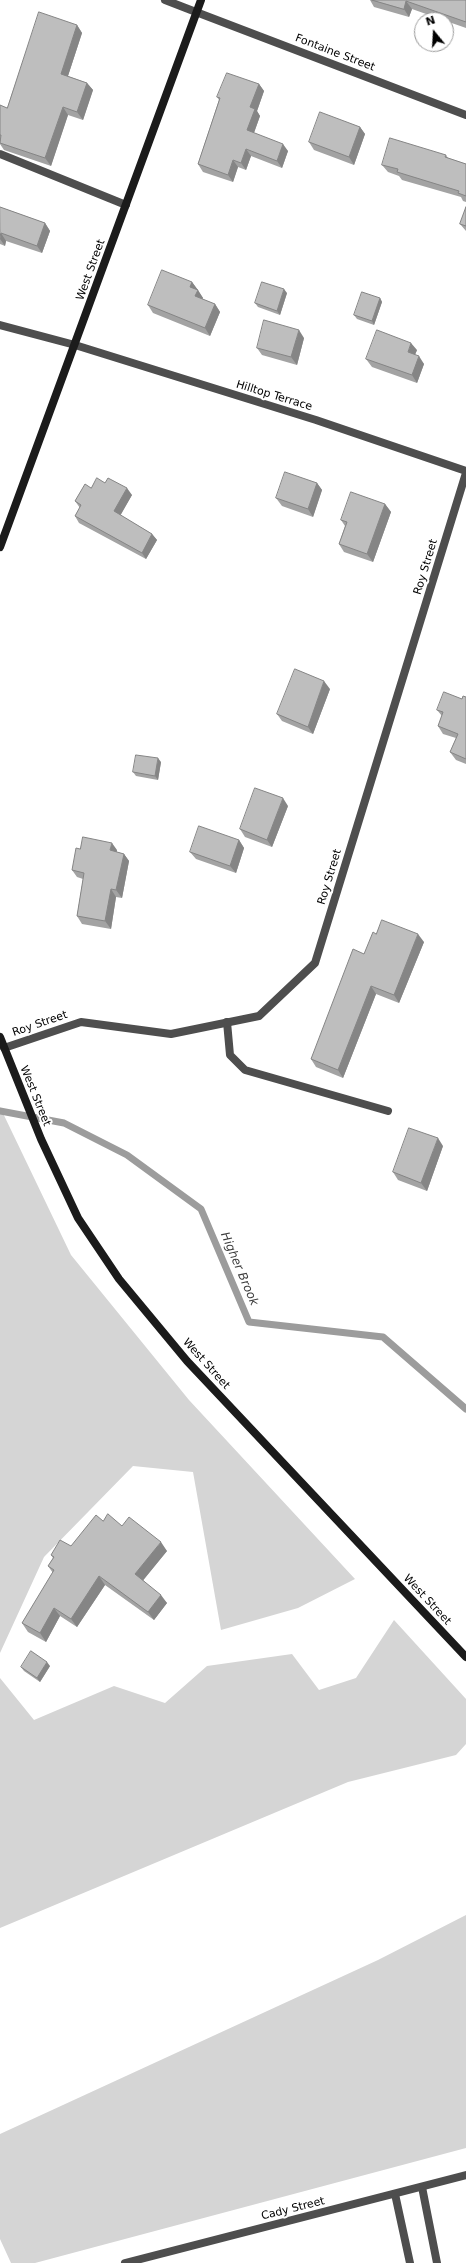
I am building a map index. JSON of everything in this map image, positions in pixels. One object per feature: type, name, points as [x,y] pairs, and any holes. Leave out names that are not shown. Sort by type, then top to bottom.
[{"type":"main road","name":"West Street","points":[[0,547],[201,0]]},
{"type":"main road","name":"West Street","points":[[0,1037],[40,1139],[78,1218],[119,1279],[187,1361],[466,1657]]},
{"type":"street","name":"Fontaine Street","points":[[165,0],[466,115]]},
{"type":"street","points":[[0,154],[126,205]]},
{"type":"street","name":"Hilltop Terrace","points":[[0,325],[75,345],[316,420],[466,472]]},
{"type":"street","name":"Roy Street","points":[[4,1048],[81,1022],[171,1034],[259,1016],[315,963],[466,472]]},
{"type":"street","points":[[227,1022],[230,1055],[245,1070],[388,1111]]},
{"type":"street","name":"Cady Street","points":[[125,2263],[466,2175]]},
{"type":"street","points":[[422,2187],[437,2263]]},
{"type":"street","points":[[395,2194],[410,2263]]},
{"type":"shaded area","points":[[0,1107],[71,1255],[189,1400],[355,1579],[298,1608],[221,1630],[193,1472],[133,1466],[44,1557],[0,1653]]},
{"type":"shaded area","points":[[394,1620],[466,1699],[466,1744],[456,1755],[348,1782],[0,1928],[0,1678],[34,1720],[114,1686],[165,1703],[207,1666],[292,1654],[319,1690],[356,1678]]},
{"type":"shaded area","points":[[466,1915],[466,2148],[35,2263],[11,2263],[0,2239],[0,2134],[378,1960]]},
{"type":"building","points":[[372,0],[466,0],[466,22],[454,18],[454,12],[437,12],[406,1],[404,9]]},
{"type":"building","points":[[39,12],[77,25],[61,74],[87,83],[77,112],[63,107],[45,158],[0,143],[0,105],[7,108]]},
{"type":"building","points":[[227,73],[259,84],[250,107],[255,109],[247,130],[283,144],[277,161],[246,149],[241,163],[233,160],[228,175],[198,164],[220,98],[217,97]]},
{"type":"building","points":[[320,112],[360,127],[349,157],[309,142]]},
{"type":"building","points":[[390,138],[446,155],[445,157],[466,164],[466,196],[458,193],[459,191],[397,172],[398,169],[382,165]]},
{"type":"building","points":[[0,207],[45,223],[37,246],[1,233],[0,236]]},
{"type":"building","points":[[466,207],[466,226],[460,224]]},
{"type":"building","points":[[162,270],[192,282],[190,287],[198,290],[195,296],[215,304],[205,328],[148,305]]},
{"type":"building","points":[[262,282],[284,289],[277,311],[255,303]]},
{"type":"building","points":[[362,292],[380,298],[372,321],[354,315]]},
{"type":"building","points":[[264,320],[299,330],[291,357],[257,348]]},
{"type":"building","points":[[377,330],[411,343],[408,352],[419,356],[412,375],[366,359]]},
{"type":"building","points":[[285,472],[317,483],[308,509],[276,498]]},
{"type":"building","points":[[97,478],[105,483],[108,478],[127,488],[114,511],[152,534],[142,553],[75,516],[81,505],[75,501],[85,484],[91,488]]},
{"type":"building","points":[[351,492],[385,504],[367,554],[339,544],[347,522],[341,520]]},
{"type":"building","points":[[295,669],[324,681],[308,727],[277,714]]},
{"type":"building","points":[[444,692],[462,699],[463,696],[466,697],[466,759],[450,752],[458,734],[438,726],[443,712],[437,710]]},
{"type":"building","points":[[136,755],[158,758],[155,776],[133,772]]},
{"type":"building","points":[[255,788],[283,798],[267,840],[240,829]]},
{"type":"building","points":[[199,826],[239,840],[230,866],[190,852]]},
{"type":"building","points":[[83,837],[112,843],[110,850],[124,854],[116,890],[111,889],[105,921],[77,916],[84,873],[72,870],[76,848],[80,849]]},
{"type":"building","points":[[382,920],[418,934],[394,995],[371,986],[338,1070],[311,1059],[353,949],[364,954],[373,932],[376,934]]},
{"type":"building","points":[[409,1128],[438,1138],[421,1183],[393,1172]]},
{"type":"building","points":[[108,1514],[122,1526],[129,1517],[161,1542],[135,1574],[161,1595],[148,1612],[99,1576],[71,1619],[54,1608],[40,1633],[22,1623],[54,1570],[48,1566],[54,1557],[51,1555],[60,1540],[71,1546],[96,1515],[103,1521]]},
{"type":"building","points":[[31,1651],[47,1662],[37,1678],[21,1667]]},
{"type":"waterway","name":"Higher Brook","points":[[0,1111],[64,1123],[127,1155],[201,1209],[249,1322],[383,1337],[466,1409]]}]
